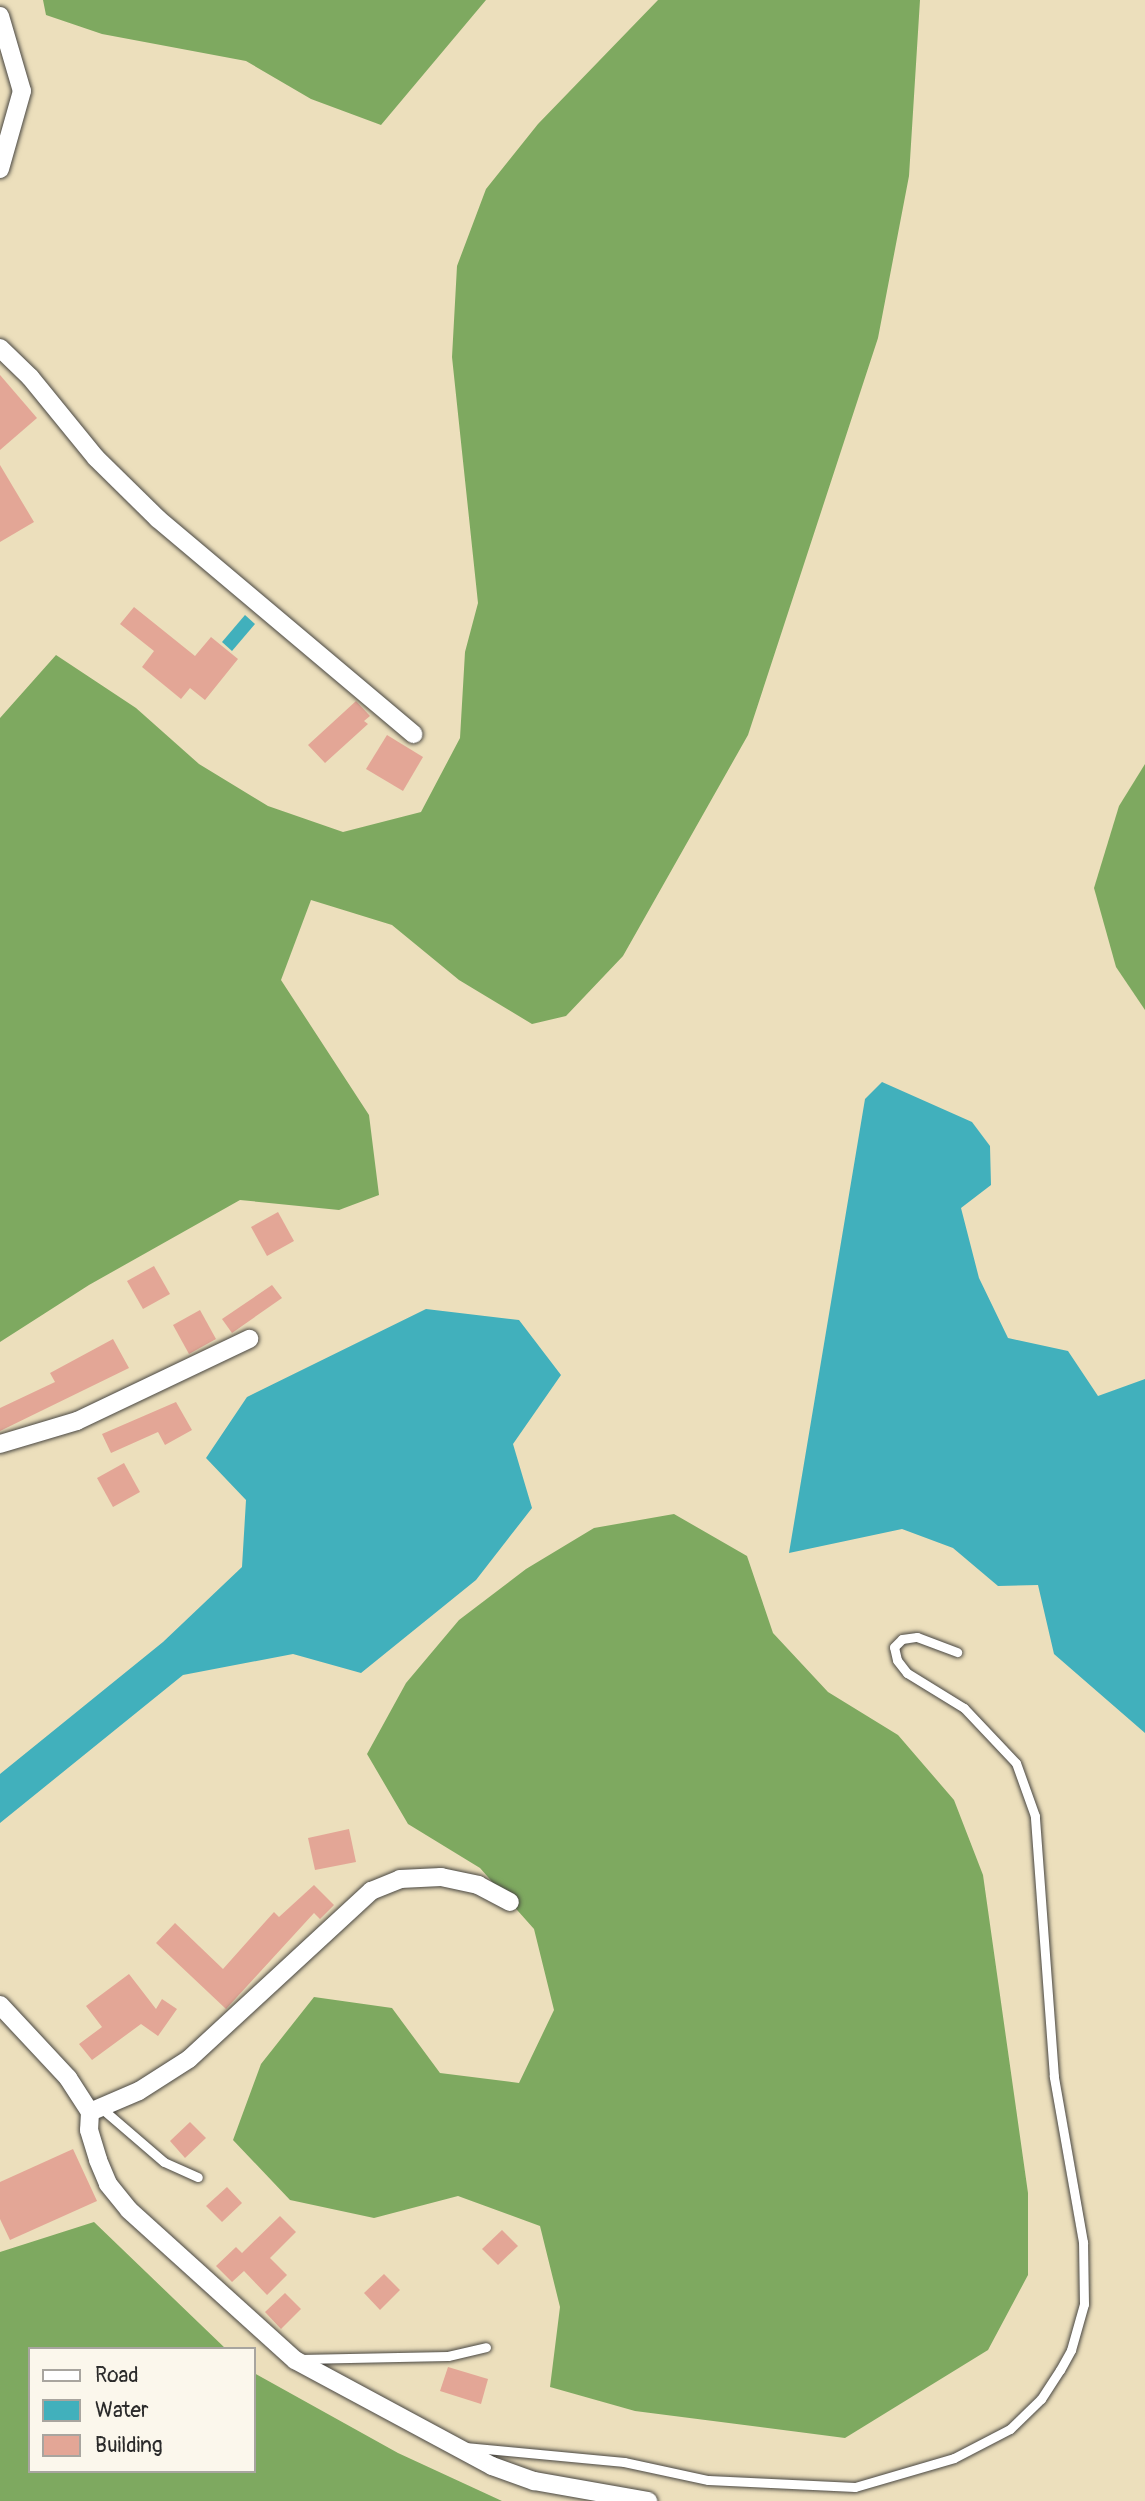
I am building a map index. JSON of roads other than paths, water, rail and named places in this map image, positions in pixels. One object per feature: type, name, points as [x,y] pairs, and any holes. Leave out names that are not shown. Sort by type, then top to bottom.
[{"type":"street","points":[[0,16],[22,91],[0,169]]},
{"type":"street","points":[[0,348],[30,377],[96,458],[158,519],[414,734]]},
{"type":"street","points":[[0,1444],[77,1421],[249,1339]]},
{"type":"street","points":[[510,1902],[478,1885],[441,1877],[400,1879],[371,1891],[189,2059],[139,2091],[95,2110],[89,2130],[108,2184],[129,2210],[295,2360],[446,2445],[534,2481],[648,2501]]},
{"type":"street","points":[[0,2005],[95,2110]]},
{"type":"lane","points":[[446,2445],[624,2462],[708,2480],[855,2487],[954,2458],[1010,2429],[1041,2399],[1060,2370],[1084,2304],[1083,2242],[1054,2077],[1035,1816],[1016,1763],[964,1708],[907,1672],[894,1647],[902,1639],[917,1637],[957,1653]]},
{"type":"lane","points":[[95,2110],[164,2162],[198,2177]]},
{"type":"lane","points":[[295,2360],[448,2357],[486,2347]]},
{"type":"water","points":[[245,615],[255,624],[232,651],[222,642]]},
{"type":"water","points":[[882,1082],[972,1122],[990,1146],[991,1185],[961,1208],[979,1278],[1008,1338],[1068,1351],[1098,1396],[1145,1379],[1145,1733],[1054,1654],[1038,1585],[998,1586],[953,1548],[902,1529],[789,1553],[865,1099]]},
{"type":"water","points":[[426,1309],[519,1320],[561,1375],[513,1444],[532,1508],[476,1580],[361,1673],[293,1654],[183,1675],[0,1823],[0,1774],[163,1642],[242,1567],[246,1500],[206,1458],[247,1397]]}]
